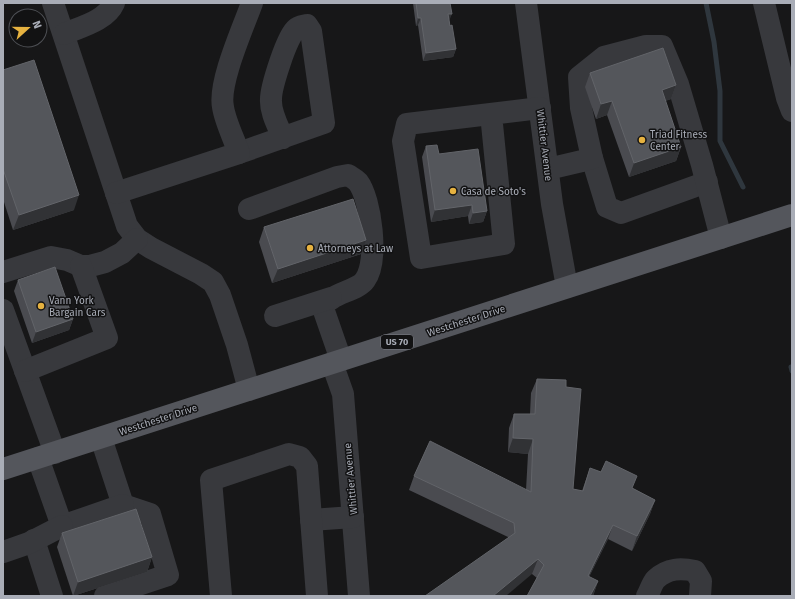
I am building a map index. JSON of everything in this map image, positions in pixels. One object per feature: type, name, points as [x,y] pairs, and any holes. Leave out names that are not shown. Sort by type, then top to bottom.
[{"type":"main road","name":"Westchester Drive","points":[[3,469],[792,215]]},
{"type":"street","points":[[53,3],[127,226],[137,239],[213,282],[220,295],[249,390]]},
{"type":"street","points":[[64,34],[93,22],[103,16],[114,3]]},
{"type":"street","points":[[239,153],[223,107],[222,94],[227,73],[252,3]]},
{"type":"street","name":"Whittier Avenue","points":[[526,3],[552,204],[567,287]]},
{"type":"street","points":[[765,3],[787,98],[792,111]]},
{"type":"street","points":[[707,182],[621,213],[607,208],[592,158],[581,108],[579,77],[604,57],[646,46],[662,46],[678,84],[707,182],[721,238]]},
{"type":"street","points":[[491,114],[504,244],[421,258],[403,141],[407,124],[540,108]]},
{"type":"street","points":[[116,193],[283,138]]},
{"type":"street","points":[[548,168],[592,158]]},
{"type":"street","points":[[249,209],[337,177],[348,175],[357,181],[365,197],[372,229],[371,267],[365,280],[331,298],[275,316]]},
{"type":"street","points":[[3,272],[51,257],[67,260],[81,266],[90,266],[105,262],[122,253],[137,239]]},
{"type":"street","points":[[25,371],[108,338],[81,266]]},
{"type":"street","name":"Whittier Avenue","points":[[331,298],[324,305],[324,311],[343,394],[359,596]]},
{"type":"street","points":[[3,310],[25,371],[62,526]]},
{"type":"street","points":[[100,438],[123,505]]},
{"type":"street","points":[[221,596],[211,480],[289,454],[300,457],[307,466],[316,596]]},
{"type":"street","points":[[3,552],[34,540],[62,526],[123,505],[150,514],[168,575],[105,596]]},
{"type":"street","points":[[311,520],[353,517]]},
{"type":"street","points":[[34,540],[52,596]]},
{"type":"street","points":[[647,596],[656,580],[670,570],[684,568],[695,571],[701,581],[700,596]]},
{"type":"building","points":[[416,3],[450,3],[452,14],[448,14],[450,26],[452,25],[456,49],[426,53],[421,18],[418,18]]},
{"type":"building","name":"Triad Fitness Center","points":[[663,48],[676,85],[662,90],[681,147],[634,163],[612,101],[601,104],[590,73]]},
{"type":"building","points":[[34,60],[79,195],[19,215],[3,169],[3,70]]},
{"type":"building","name":"Casa de Soto's","points":[[437,145],[439,154],[478,149],[487,211],[473,213],[472,205],[435,210],[426,146]]},
{"type":"building","name":"Attorneys at Law","points":[[353,199],[366,240],[278,269],[264,227]]},
{"type":"building","points":[[55,267],[73,319],[36,332],[18,280]]},
{"type":"building","points":[[537,379],[566,380],[566,387],[581,389],[573,489],[583,491],[590,468],[601,472],[606,461],[637,476],[632,488],[655,500],[637,536],[613,525],[588,576],[598,581],[590,596],[527,596],[544,565],[538,559],[493,596],[425,596],[515,533],[514,523],[414,476],[430,441],[531,492],[533,439],[513,438],[514,414],[535,414]]},
{"type":"building","points":[[136,509],[152,557],[78,582],[62,533]]},
{"type":"waterway","points":[[706,3],[714,42],[720,91],[720,141],[743,187]]},
{"type":"waterway","points":[[791,367],[792,371]]},
{"type":"place","name":"Triad Fitness Center","points":[[642,140]]},
{"type":"place","name":"Casa de Soto's","points":[[453,191]]},
{"type":"place","name":"Attorneys at Law","points":[[310,248]]},
{"type":"place","name":"Vann York Bargain Cars","points":[[41,306]]}]
